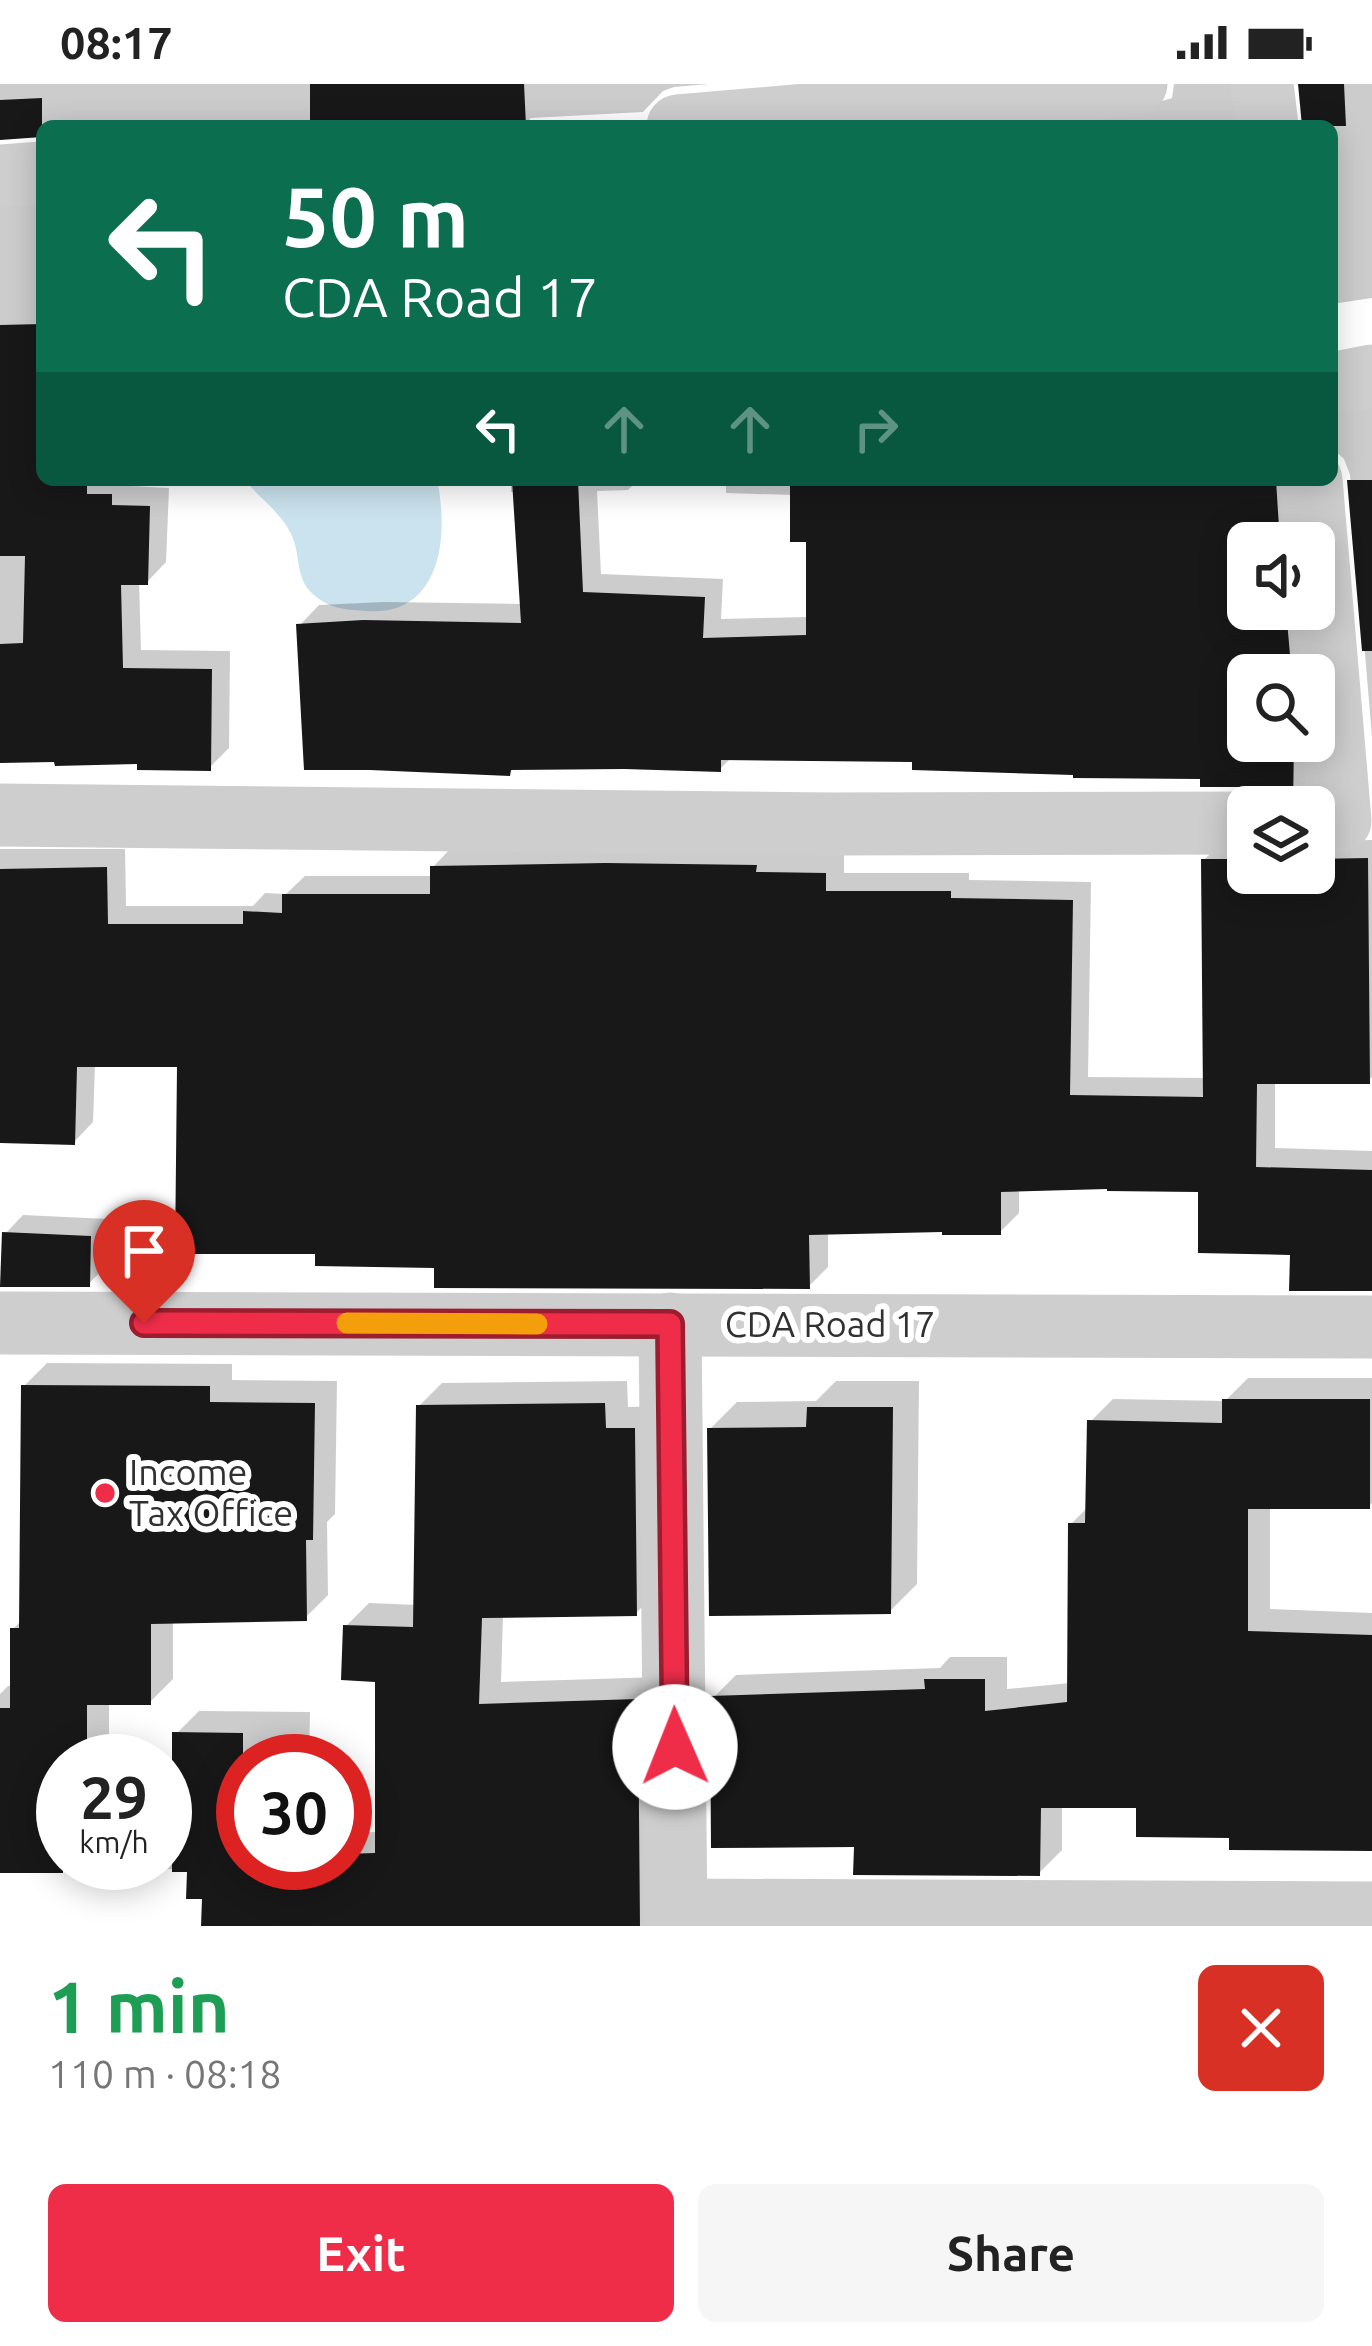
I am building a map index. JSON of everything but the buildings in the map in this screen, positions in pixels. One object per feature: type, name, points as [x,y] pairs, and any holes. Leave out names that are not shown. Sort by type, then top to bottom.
[{"type":"street","points":[[748,120],[1136,84]]},
{"type":"street","points":[[1262,84],[1266,120]]},
{"type":"street","points":[[0,176],[36,173]]},
{"type":"street","points":[[1338,383],[1372,376]]},
{"type":"street","points":[[1312,486],[1342,821]]},
{"type":"street","points":[[0,814],[830,824],[1227,823]]},
{"type":"street","name":"CDA Road 17","points":[[0,1323],[1372,1327]]},
{"type":"street","points":[[670,1324],[676,1918],[1372,1913]]},
{"type":"water","points":[[250,486],[438,486],[442,524],[435,568],[411,600],[392,609],[333,606],[308,589],[295,544],[279,516]]},
{"type":"slow traffic","points":[[347,1323],[537,1324]]},
{"type":"place","name":"Income Tax Office","points":[[105,1493]]},
{"type":"route","points":[[144,1323],[670,1324],[675,1747]]}]
